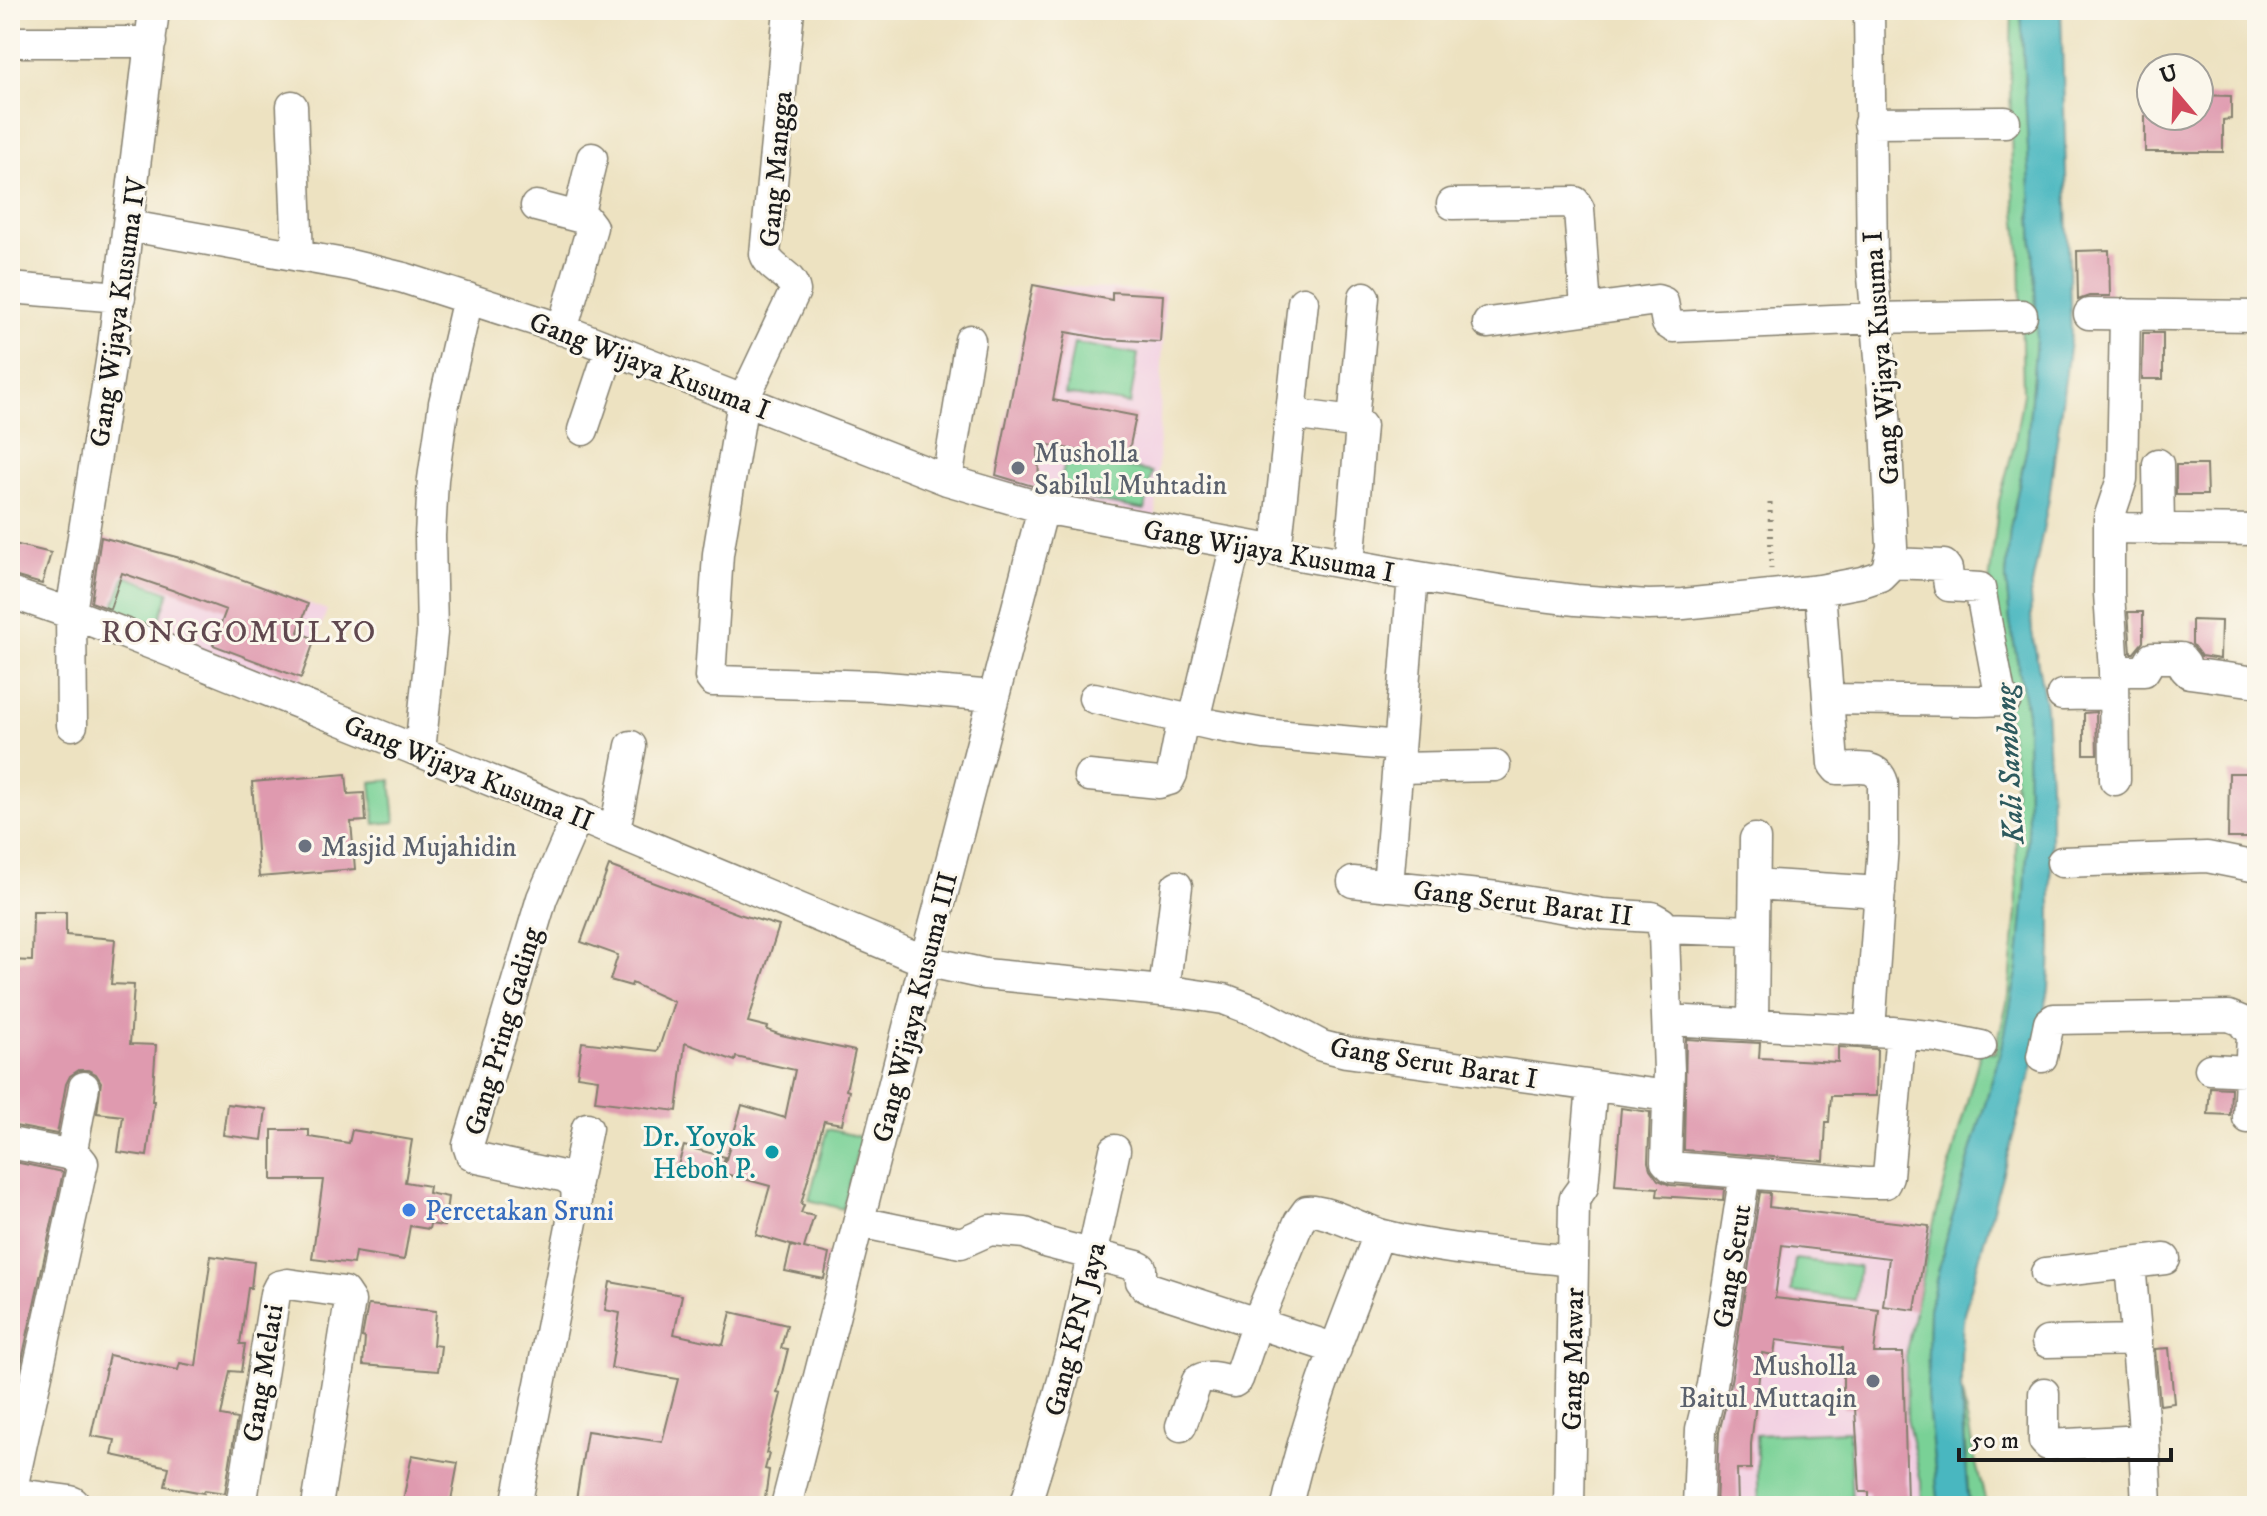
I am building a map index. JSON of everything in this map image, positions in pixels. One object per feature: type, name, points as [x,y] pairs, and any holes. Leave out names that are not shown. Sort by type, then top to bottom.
[{"type":"main road","points":[[10,1498],[58,1505]]},
{"type":"street","name":"Gang Wijaya Kusuma IV","points":[[72,725],[71,612],[130,226],[154,10]]},
{"type":"street","name":"Gang Mangga","points":[[743,401],[795,291],[791,280],[768,263],[765,254],[789,10]]},
{"type":"street","name":"Gang Wijaya Kusuma I","points":[[130,226],[375,270],[468,298],[562,330],[947,480],[1043,508],[1533,595],[1648,605],[1711,602],[1820,590],[1877,578],[1885,572],[1889,563],[1893,540],[1872,265],[1869,10]]},
{"type":"street","points":[[10,42],[151,42]]},
{"type":"street","points":[[292,106],[298,256]]},
{"type":"street","points":[[1869,123],[2005,122]]},
{"type":"street","points":[[578,217],[592,158]]},
{"type":"street","points":[[1452,204],[1575,202],[1579,209],[1586,309]]},
{"type":"street","points":[[536,206],[590,223],[591,229],[562,330]]},
{"type":"street","points":[[10,288],[120,297]]},
{"type":"street","points":[[1353,422],[1364,297]]},
{"type":"street","points":[[420,751],[432,633],[430,536],[433,479],[442,414],[468,298]]},
{"type":"street","points":[[1488,323],[1646,301],[1661,301],[1667,323],[1677,328],[1877,318],[2022,315]]},
{"type":"street","points":[[1276,551],[1303,302]]},
{"type":"street","points":[[2089,314],[2257,316]]},
{"type":"street","points":[[2115,780],[2109,528],[2112,507],[2122,479],[2125,314]]},
{"type":"street","points":[[947,480],[970,340]]},
{"type":"street","points":[[583,430],[610,349]]},
{"type":"street","points":[[743,401],[718,554],[711,679],[874,686],[994,696]]},
{"type":"street","points":[[1291,414],[1353,422],[1361,426],[1349,564]]},
{"type":"street","points":[[2158,464],[2159,529]]},
{"type":"street","name":"Gang Wijaya Kusuma III","points":[[786,1506],[1043,508]]},
{"type":"street","points":[[2109,528],[2257,530]]},
{"type":"street","points":[[1089,776],[1159,783],[1169,780],[1236,544]]},
{"type":"street","points":[[1828,699],[2004,700],[1981,589],[1976,586],[1949,586],[1944,565],[1889,563]]},
{"type":"street","points":[[1388,886],[1413,576]]},
{"type":"street","points":[[1820,590],[1834,767],[1875,770],[1882,779],[1884,816],[1870,1030]]},
{"type":"street","name":"Gang Wijaya Kusuma II","points":[[10,593],[71,612],[420,751],[925,961]]},
{"type":"street","points":[[2062,695],[2144,671],[2152,658],[2181,658],[2189,673],[2257,682]]},
{"type":"street","points":[[1094,698],[1188,719],[1398,757],[1495,766]]},
{"type":"street","points":[[615,830],[631,746]]},
{"type":"street","name":"Gang Pring Gading","points":[[575,1187],[562,1176],[478,1158],[468,1145],[542,898],[578,815]]},
{"type":"street","points":[[1753,1025],[1755,839]]},
{"type":"street","points":[[2062,862],[2207,857],[2257,867]]},
{"type":"street","name":"Gang Serut Barat II","points":[[1353,882],[1498,897],[1659,920],[1663,928],[1668,1020],[1668,1096]]},
{"type":"street","points":[[1755,884],[1880,892]]},
{"type":"street","points":[[1164,991],[1177,886]]},
{"type":"street","points":[[1663,928],[1754,931]]},
{"type":"street","name":"Gang Serut Barat I","points":[[925,961],[985,974],[1208,996],[1236,1003],[1322,1046],[1346,1052],[1668,1096]]},
{"type":"street","points":[[2042,1057],[2049,1023],[2054,1019],[2229,1016],[2238,1019],[2255,1038],[2248,1118]]},
{"type":"street","points":[[1668,1020],[1870,1030],[1937,1037],[1981,1046]]},
{"type":"street","points":[[1745,1173],[1885,1183],[1901,1033]]},
{"type":"street","points":[[2210,1069],[2252,1078]]},
{"type":"street","name":"Gang Mawar","points":[[1569,1506],[1574,1211],[1575,1198],[1583,1187],[1592,1086]]},
{"type":"street","points":[[71,1155],[84,1087]]},
{"type":"street","name":"Gang Serut","points":[[1668,1096],[1667,1164],[1745,1173],[1712,1385],[1701,1429],[1698,1506]]},
{"type":"street","points":[[516,1506],[576,1201],[575,1187],[587,1128]]},
{"type":"street","points":[[10,1143],[71,1155],[82,1161],[82,1175],[10,1498]]},
{"type":"street","name":"Gang KPN Jaya","points":[[1025,1506],[1072,1348],[1115,1150]]},
{"type":"street","points":[[1181,1426],[1197,1381],[1205,1376],[1234,1382],[1238,1379],[1257,1323],[1304,1213],[1317,1210],[1379,1234],[1434,1244],[1573,1261]]},
{"type":"street","points":[[859,1222],[961,1243],[990,1230],[1025,1233],[1048,1243],[1140,1267],[1141,1281],[1146,1287],[1336,1349]]},
{"type":"street","points":[[1287,1506],[1309,1424],[1379,1234]]},
{"type":"street","points":[[2046,1273],[2165,1259]]},
{"type":"street","points":[[2130,1263],[2147,1506]]},
{"type":"street","name":"Gang Melati","points":[[241,1506],[275,1294],[278,1286],[288,1284],[344,1292],[350,1301],[317,1506]]},
{"type":"street","points":[[2047,1342],[2137,1340]]},
{"type":"street","points":[[2044,1393],[2046,1444],[2050,1446],[2144,1440]]},
{"type":"path","points":[[1770,503],[1772,595]]},
{"type":"shaded area","points":[[1032,284],[1165,293],[1156,518],[993,486]]},
{"type":"shaded area","points":[[94,535],[188,559],[327,610],[299,687],[82,605]]},
{"type":"shaded area","points":[[1744,1202],[1933,1226],[1906,1352],[1907,1419],[1921,1482],[1922,1506],[1704,1506]]},
{"type":"green space","points":[[2012,10],[2021,10],[2037,327],[2027,446],[2010,529],[2006,577],[2010,622],[2027,712],[2025,895],[2018,968],[2004,1038],[1929,1309],[1927,1397],[1939,1506],[1922,1506],[1921,1482],[1907,1419],[1906,1352],[1933,1226],[1981,1050],[1995,1053],[2009,994],[2017,911],[2014,764],[1989,583],[1999,501],[2015,441],[2023,393],[2020,252],[2012,171]]},
{"type":"green space","points":[[1074,343],[1138,354],[1130,404],[1065,394]]},
{"type":"green space","points":[[1066,457],[1152,472],[1145,510],[1058,494]]},
{"type":"green space","points":[[125,576],[169,592],[156,629],[111,613]]},
{"type":"green space","points":[[391,780],[395,822],[375,824],[371,782]]},
{"type":"green space","points":[[827,1129],[861,1137],[843,1209],[809,1200]]},
{"type":"green space","points":[[1795,1259],[1859,1267],[1855,1300],[1791,1292]]},
{"type":"green space","points":[[1962,1392],[1974,1456],[1987,1506],[1969,1506]]},
{"type":"green space","points":[[1849,1431],[1852,1506],[1759,1506],[1756,1435]]},
{"type":"water","points":[[2021,10],[2061,10],[2071,334],[2049,499],[2030,596],[2032,632],[2046,707],[2051,803],[2049,989],[2034,1061],[1964,1313],[1961,1384],[1969,1506],[1939,1506],[1927,1397],[1929,1309],[2004,1038],[2018,968],[2025,895],[2027,712],[2010,622],[2006,577],[2010,529],[2027,446],[2037,327]]},
{"type":"building","points":[[2215,96],[2231,96],[2231,119],[2223,120],[2223,152],[2145,152],[2145,132],[2215,132]]},
{"type":"building","points":[[2109,250],[2110,296],[2089,296],[2078,300],[2077,251]]},
{"type":"building","points":[[1033,285],[1112,300],[1112,292],[1163,295],[1160,342],[1105,339],[1066,332],[1053,400],[1136,416],[1127,460],[1038,443],[1039,488],[996,475]]},
{"type":"building","points":[[2143,333],[2163,333],[2163,379],[2142,379]]},
{"type":"building","points":[[2176,465],[2206,465],[2207,495],[2176,495]]},
{"type":"building","points":[[101,537],[195,562],[308,604],[298,632],[315,639],[301,678],[213,645],[226,610],[172,590],[122,573],[110,609],[91,602]]},
{"type":"building","points":[[10,543],[51,553],[42,584],[10,575]]},
{"type":"building","points":[[2128,612],[2143,612],[2143,642],[2134,653],[2131,653]]},
{"type":"building","points":[[2192,620],[2221,621],[2220,659],[2201,656],[2192,644]]},
{"type":"building","points":[[2096,712],[2097,754],[2084,754],[2084,713]]},
{"type":"building","points":[[2229,773],[2257,773],[2257,838],[2228,838]]},
{"type":"building","name":"Masjid Mujahidin","points":[[346,774],[348,794],[364,793],[366,821],[351,822],[355,869],[259,877],[252,782]]},
{"type":"building","points":[[609,866],[779,926],[748,1022],[768,1027],[767,1030],[781,1035],[855,1051],[842,1124],[824,1121],[801,1204],[804,1205],[801,1213],[814,1216],[804,1248],[829,1254],[824,1279],[785,1271],[791,1246],[801,1248],[756,1235],[770,1186],[722,1173],[742,1105],[785,1118],[795,1070],[736,1057],[735,1061],[685,1043],[677,1111],[595,1101],[598,1079],[577,1076],[582,1042],[658,1051],[674,1002],[632,983],[631,986],[610,980],[618,955],[581,942]]},
{"type":"building","points":[[33,912],[66,912],[66,935],[115,939],[111,984],[134,985],[130,1044],[156,1045],[154,1101],[147,1156],[118,1152],[123,1116],[97,1113],[101,1082],[96,1074],[88,1070],[79,1070],[70,1076],[66,1084],[57,1134],[10,1125],[10,960],[32,961]]},
{"type":"building","points":[[1686,1039],[1760,1043],[1759,1058],[1838,1062],[1838,1047],[1877,1049],[1876,1096],[1831,1096],[1824,1161],[1684,1150]]},
{"type":"building","points":[[2210,1087],[2231,1088],[2230,1115],[2208,1114]]},
{"type":"building","points":[[227,1104],[266,1109],[262,1140],[223,1135]]},
{"type":"building","points":[[1621,1108],[1650,1112],[1648,1162],[1658,1180],[1670,1185],[1724,1189],[1723,1200],[1657,1196],[1658,1188],[1615,1185]]},
{"type":"building","points":[[272,1130],[309,1130],[309,1137],[349,1143],[352,1130],[412,1140],[405,1182],[429,1186],[428,1193],[448,1197],[444,1226],[430,1224],[429,1229],[410,1226],[404,1260],[355,1252],[353,1264],[312,1259],[323,1180],[272,1180]]},
{"type":"building","points":[[684,1146],[725,1157],[719,1180],[677,1168]]},
{"type":"building","points":[[10,1161],[63,1172],[16,1387],[10,1387]]},
{"type":"building","points":[[1760,1192],[1770,1193],[1769,1207],[1929,1226],[1915,1310],[1883,1306],[1889,1258],[1782,1245],[1775,1298],[1879,1310],[1874,1353],[1903,1353],[1907,1501],[1869,1503],[1869,1492],[1860,1492],[1855,1408],[1843,1408],[1843,1348],[1776,1340],[1774,1355],[1762,1353],[1751,1469],[1737,1469],[1738,1506],[1716,1506],[1719,1432],[1730,1388]]},
{"type":"building","points":[[211,1256],[254,1262],[240,1344],[245,1344],[241,1372],[230,1371],[221,1416],[237,1419],[225,1493],[205,1490],[204,1493],[165,1486],[169,1467],[112,1455],[115,1440],[91,1436],[109,1355],[178,1370],[180,1363],[196,1366]]},
{"type":"building","points":[[610,1282],[682,1295],[674,1334],[723,1345],[731,1312],[787,1325],[781,1348],[788,1349],[777,1393],[781,1394],[766,1453],[769,1454],[765,1469],[769,1470],[764,1506],[575,1506],[587,1431],[662,1442],[678,1379],[611,1368],[620,1313],[605,1310]]},
{"type":"building","points":[[368,1305],[436,1311],[433,1345],[441,1346],[438,1371],[363,1365],[365,1338],[362,1337]]},
{"type":"building","points":[[2169,1348],[2174,1403],[2160,1405],[2155,1349]]},
{"type":"building","points":[[412,1455],[458,1463],[450,1506],[402,1506]]},
{"type":"place","name":"Musholla Sabilul Muhtadin","points":[[1018,468]]},
{"type":"place","name":"Masjid Mujahidin","points":[[305,846]]},
{"type":"place","name":"Dr. Yoyok Heboh P.","points":[[772,1152]]},
{"type":"place","name":"Percetakan Sruni","points":[[409,1210]]},
{"type":"place","name":"Musholla Baitul Muttaqin","points":[[1873,1381]]},
{"type":"district","name":"RONGGOMULYO","points":[[239,631]]},
{"type":"water label","name":"Kali Sambong","points":[[2009,764]]}]
